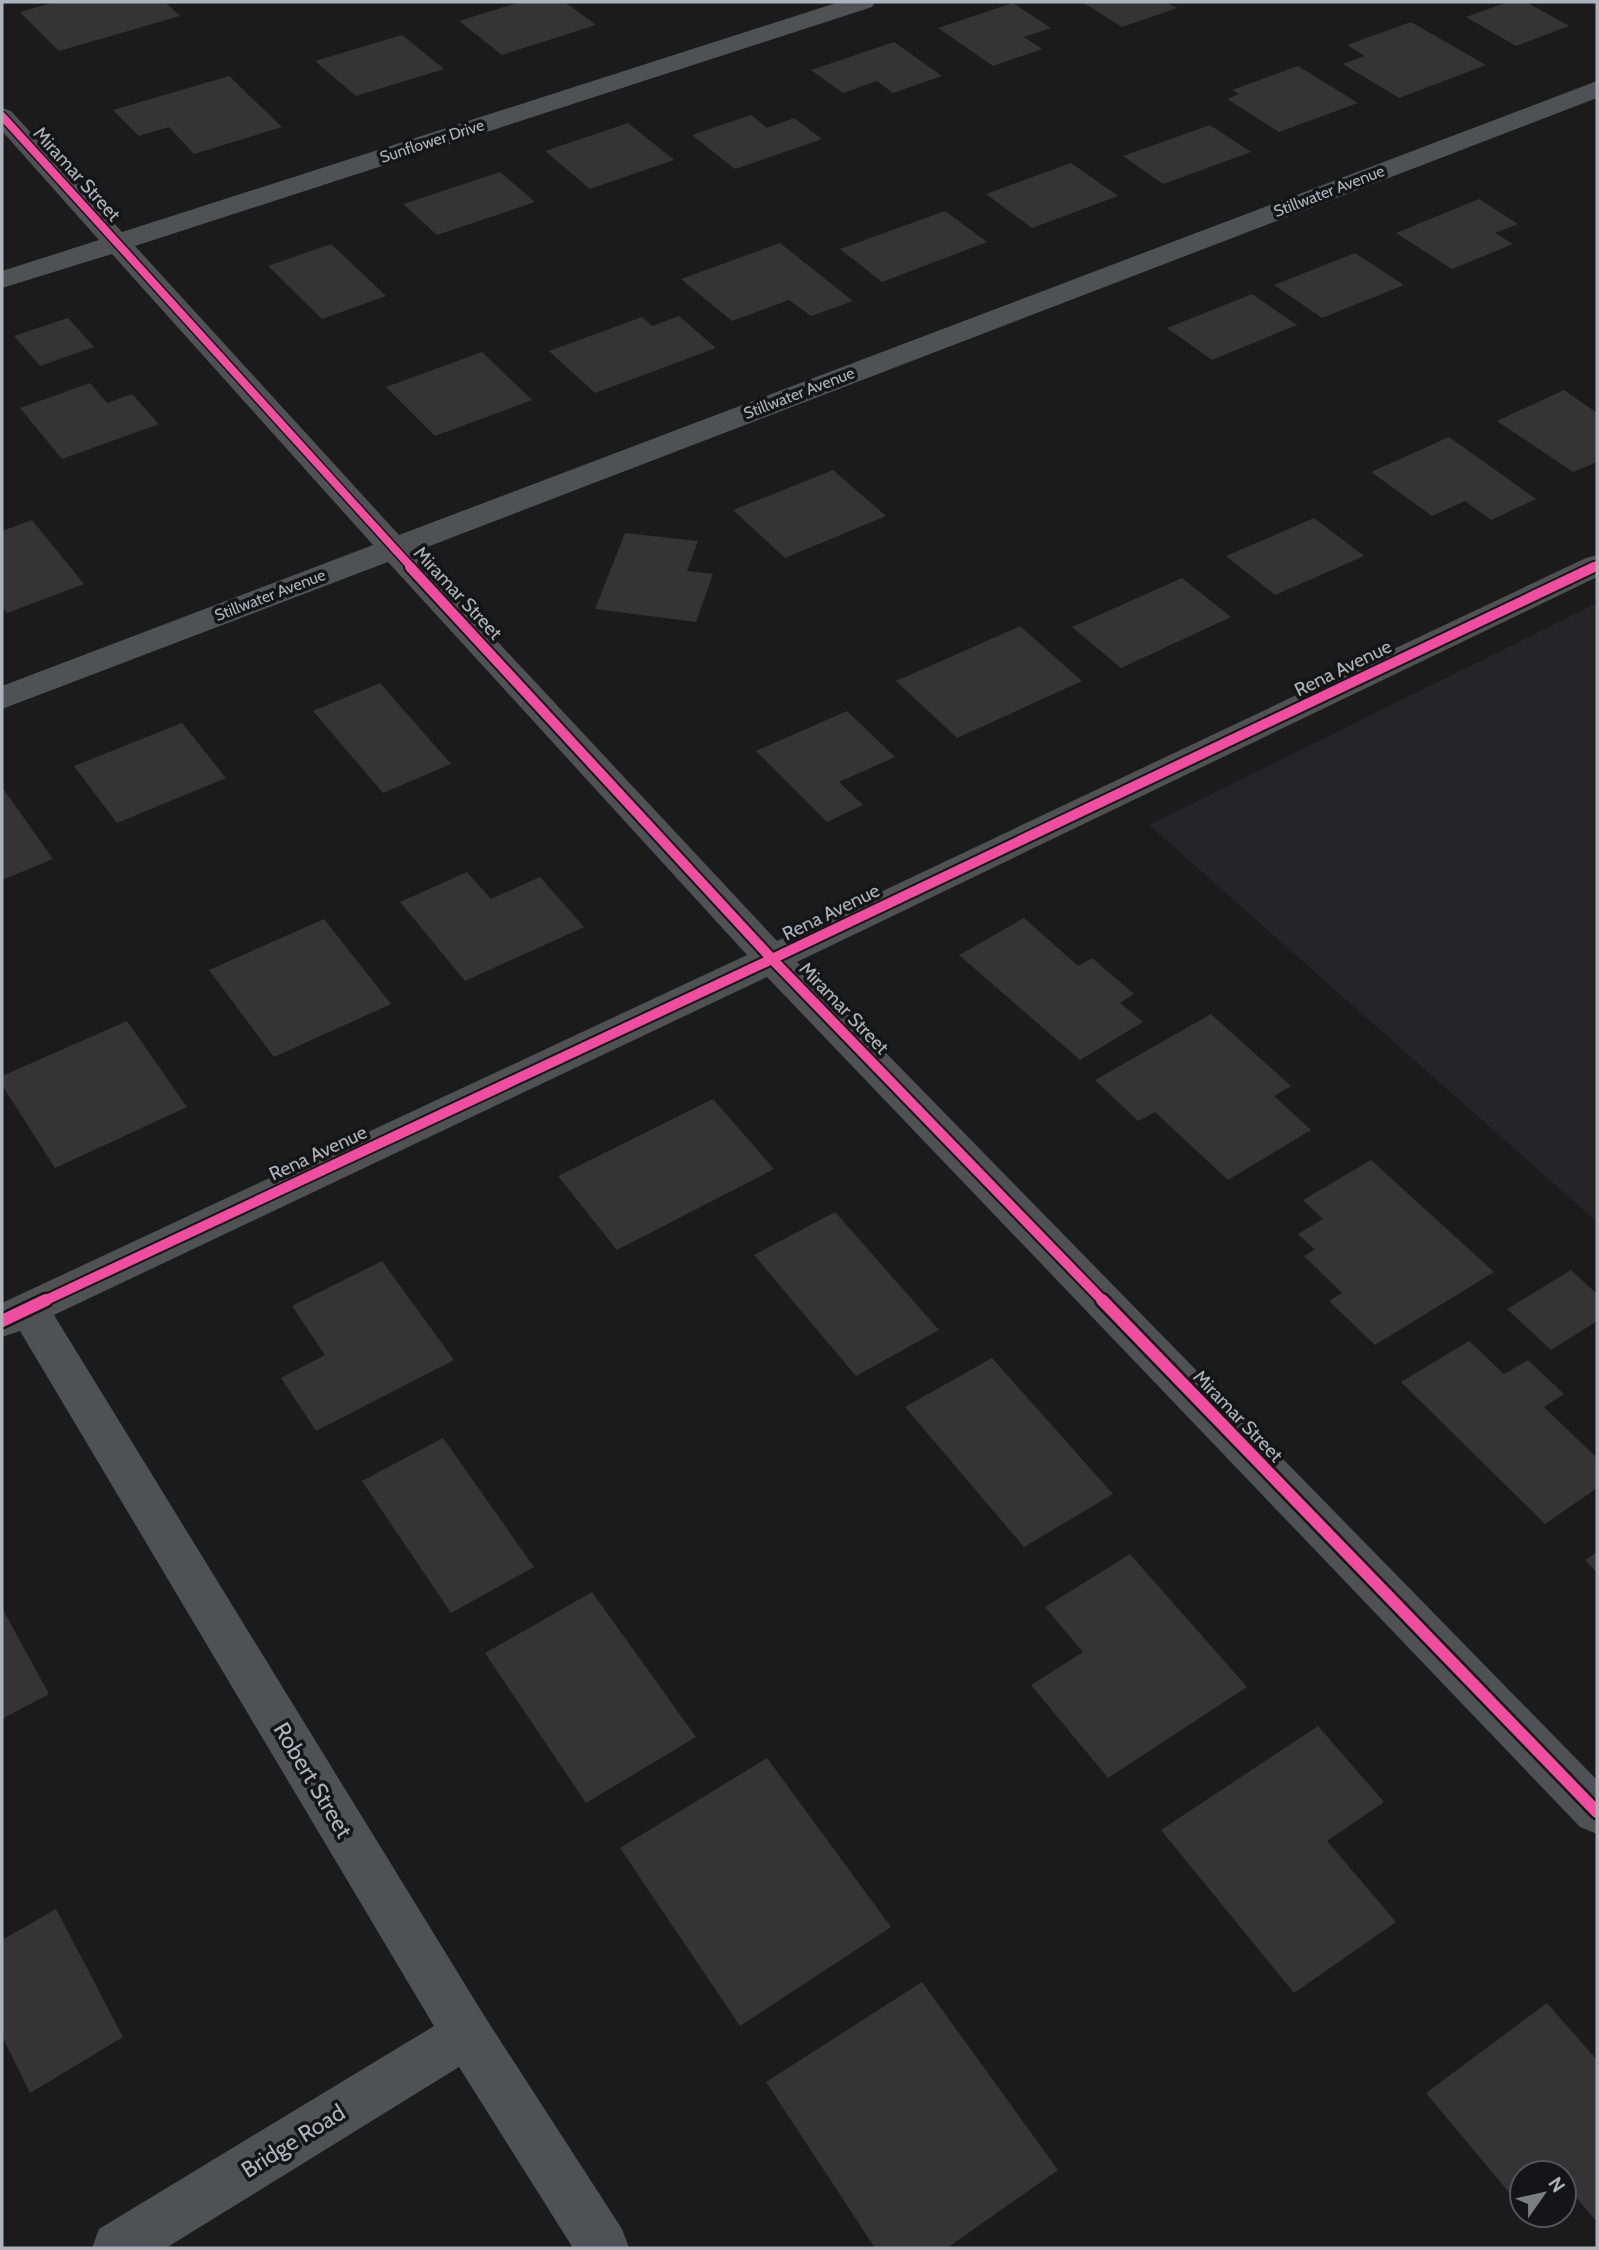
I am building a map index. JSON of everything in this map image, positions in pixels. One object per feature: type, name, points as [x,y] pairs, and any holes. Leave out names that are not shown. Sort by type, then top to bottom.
[{"type":"street","name":"Sunflower Drive","points":[[2,280],[863,2]]},
{"type":"street","name":"Stillwater Avenue","points":[[2,698],[1597,89]]},
{"type":"street","name":"Miramar Street","points":[[2,116],[393,548],[772,959],[1597,1812]]},
{"type":"street","name":"Rena Avenue","points":[[15,1315],[772,959],[1597,565]]},
{"type":"street","name":"Robert Street","points":[[15,1315],[603,2248]]},
{"type":"street","name":"Bridge Road","points":[[118,2248],[467,2034]]},
{"type":"shaded area","points":[[1597,603],[1597,1222],[1149,825]]},
{"type":"building","points":[[55,2],[165,2],[180,16],[59,51],[20,12]]},
{"type":"building","points":[[521,2],[565,2],[596,25],[502,55],[459,21]]},
{"type":"building","points":[[1082,2],[1166,2],[1177,8],[1122,27]]},
{"type":"building","points":[[1508,2],[1526,2],[1569,26],[1516,46],[1466,17]]},
{"type":"building","points":[[1013,3],[1051,28],[1024,37],[1042,49],[993,66],[938,28]]},
{"type":"building","points":[[1411,22],[1486,65],[1399,98],[1343,64],[1365,56],[1347,45]]},
{"type":"building","points":[[402,35],[444,69],[356,96],[315,61]]},
{"type":"building","points":[[894,42],[942,76],[893,93],[877,81],[843,93],[811,70]]},
{"type":"building","points":[[1298,66],[1358,103],[1279,132],[1227,99],[1239,94],[1232,90]]},
{"type":"building","points":[[229,76],[282,127],[194,154],[169,127],[139,136],[113,110]]},
{"type":"building","points":[[751,115],[767,128],[794,118],[822,139],[735,169],[692,135]]},
{"type":"building","points":[[628,123],[674,160],[590,189],[545,151]]},
{"type":"building","points":[[1210,125],[1251,152],[1163,184],[1123,156]]},
{"type":"building","points":[[1071,163],[1118,196],[1032,228],[986,194]]},
{"type":"building","points":[[500,172],[535,202],[437,235],[403,204]]},
{"type":"building","points":[[1479,199],[1518,224],[1495,233],[1513,244],[1452,269],[1396,233]]},
{"type":"building","points":[[945,211],[987,242],[882,282],[840,249]]},
{"type":"building","points":[[780,243],[853,301],[811,316],[789,300],[732,321],[681,279]]},
{"type":"building","points":[[331,244],[386,296],[322,319],[268,266]]},
{"type":"building","points":[[1355,253],[1404,285],[1322,318],[1274,285]]},
{"type":"building","points":[[1252,294],[1297,325],[1212,360],[1167,328]]},
{"type":"building","points":[[679,316],[716,348],[595,393],[549,351],[642,317],[652,326]]},
{"type":"building","points":[[68,318],[94,347],[40,366],[14,336]]},
{"type":"building","points":[[482,352],[532,400],[435,436],[386,387]]},
{"type":"building","points":[[90,383],[107,403],[132,394],[159,424],[62,459],[20,408]]},
{"type":"building","points":[[1564,390],[1597,413],[1597,462],[1573,472],[1497,421]]},
{"type":"building","points":[[1449,437],[1536,499],[1491,520],[1465,501],[1432,516],[1371,472]]},
{"type":"building","points":[[833,470],[886,516],[785,558],[733,510]]},
{"type":"building","points":[[1314,518],[1364,556],[1275,595],[1226,556]]},
{"type":"building","points":[[32,520],[84,584],[7,613],[2,606],[2,531]]},
{"type":"building","points":[[625,533],[698,541],[687,571],[713,574],[696,622],[595,609]]},
{"type":"building","points":[[1182,578],[1231,617],[1121,668],[1072,627]]},
{"type":"building","points":[[1020,626],[1082,681],[957,738],[896,681]]},
{"type":"building","points":[[380,683],[451,764],[383,793],[313,711]]},
{"type":"building","points":[[847,711],[895,757],[839,782],[863,805],[827,822],[756,751]]},
{"type":"building","points":[[182,723],[226,778],[117,823],[74,766]]},
{"type":"building","points":[[2,787],[53,859],[2,880]]},
{"type":"building","points":[[467,872],[491,899],[540,877],[584,927],[465,981],[400,902]]},
{"type":"building","points":[[1024,918],[1078,966],[1092,958],[1134,994],[1120,1003],[1143,1022],[1080,1060],[959,955]]},
{"type":"building","points":[[324,919],[391,1004],[274,1057],[209,970]]},
{"type":"building","points":[[1211,1014],[1291,1086],[1274,1096],[1311,1130],[1228,1180],[1155,1112],[1138,1121],[1095,1080]]},
{"type":"building","points":[[127,1021],[187,1107],[55,1168],[2,1085],[2,1076]]},
{"type":"building","points":[[713,1099],[774,1169],[617,1250],[558,1176]]},
{"type":"building","points":[[1371,1160],[1494,1272],[1375,1345],[1329,1301],[1342,1293],[1304,1256],[1315,1250],[1298,1234],[1323,1219],[1303,1200]]},
{"type":"building","points":[[835,1212],[939,1330],[856,1376],[754,1255]]},
{"type":"building","points":[[382,1261],[454,1360],[316,1431],[281,1378],[325,1355],[292,1306]]},
{"type":"building","points":[[1571,1270],[1597,1294],[1597,1321],[1551,1350],[1507,1309]]},
{"type":"building","points":[[1469,1341],[1504,1374],[1528,1360],[1564,1394],[1544,1407],[1597,1458],[1597,1488],[1545,1524],[1401,1382]]},
{"type":"building","points":[[992,1358],[1113,1494],[1024,1547],[905,1407]]},
{"type":"building","points":[[443,1438],[534,1567],[451,1613],[362,1481]]},
{"type":"building","points":[[1597,1552],[1597,1573],[1585,1560]]},
{"type":"building","points":[[1130,1554],[1247,1687],[1108,1778],[1031,1685],[1083,1652],[1045,1607]]},
{"type":"building","points":[[592,1592],[696,1737],[586,1803],[485,1653]]},
{"type":"building","points":[[2,1608],[49,1694],[2,1719]]},
{"type":"building","points":[[1318,1726],[1384,1802],[1327,1841],[1396,1922],[1294,1993],[1161,1830]]},
{"type":"building","points":[[767,1758],[891,1927],[740,2026],[620,1848]]},
{"type":"building","points":[[56,1909],[123,2037],[30,2093],[2,2036],[2,1940]]},
{"type":"building","points":[[922,1982],[1058,2170],[947,2248],[875,2248],[766,2082]]},
{"type":"building","points":[[1547,2003],[1597,2060],[1597,2222],[1578,2200],[1578,2159],[1508,2159],[1508,2191],[1426,2093]]},
{"type":"cycle path","points":[[2,116],[393,548],[772,959],[1597,1812]]},
{"type":"cycle path","points":[[2,1321],[772,959],[1597,565]]}]
